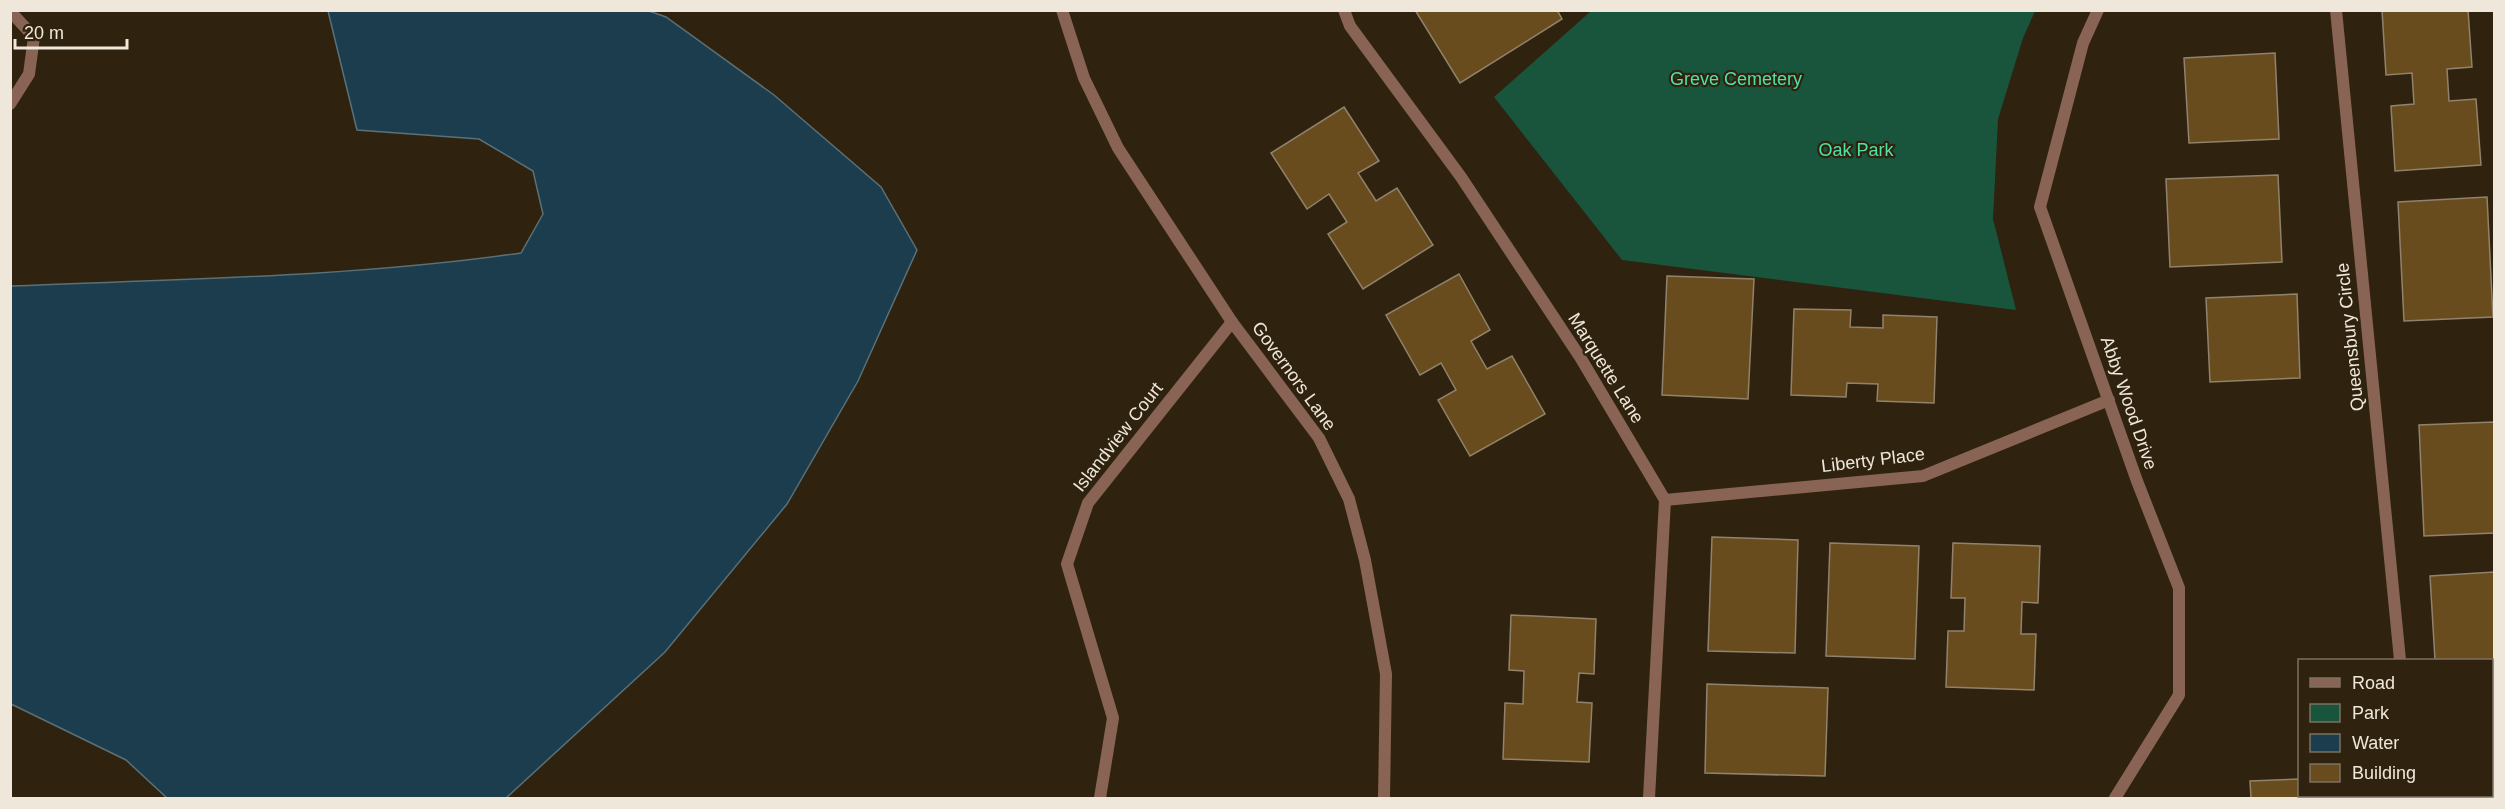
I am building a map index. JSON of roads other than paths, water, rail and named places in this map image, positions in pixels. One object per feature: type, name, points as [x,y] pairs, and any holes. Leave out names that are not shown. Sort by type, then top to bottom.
[{"type":"street","points":[[10,10],[34,37],[29,74],[10,104]]},
{"type":"street","name":"Governors Lane","points":[[1062,10],[1084,78],[1118,148],[1232,322],[1319,438],[1349,499],[1365,560],[1386,674],[1384,798]]},
{"type":"street","name":"Marquette Lane","points":[[1344,10],[1350,26],[1461,177],[1580,357],[1665,500]]},
{"type":"street","name":"Abby Wood Drive","points":[[2098,10],[2083,43],[2040,207],[2137,481],[2179,588],[2179,695],[2115,798]]},
{"type":"street","name":"Queensbury Circle","points":[[2336,10],[2400,659]]},
{"type":"street","name":"Islandview Court","points":[[1100,798],[1113,718],[1067,564],[1088,502],[1232,322]]},
{"type":"street","name":"Liberty Place","points":[[1665,500],[1923,476],[2109,400]]},
{"type":"street","points":[[1649,798],[1665,500]]},
{"type":"water","points":[[646,10],[666,17],[774,95],[881,187],[917,250],[858,381],[787,504],[665,652],[506,798],[167,798],[126,760],[11,704],[11,286],[330,272],[521,253],[543,214],[533,171],[479,139],[357,130],[328,11]]},
{"type":"park label","name":"Greve Cemetery","points":[[1736,79]]},
{"type":"park label","name":"Oak Park","points":[[1856,150]]}]
